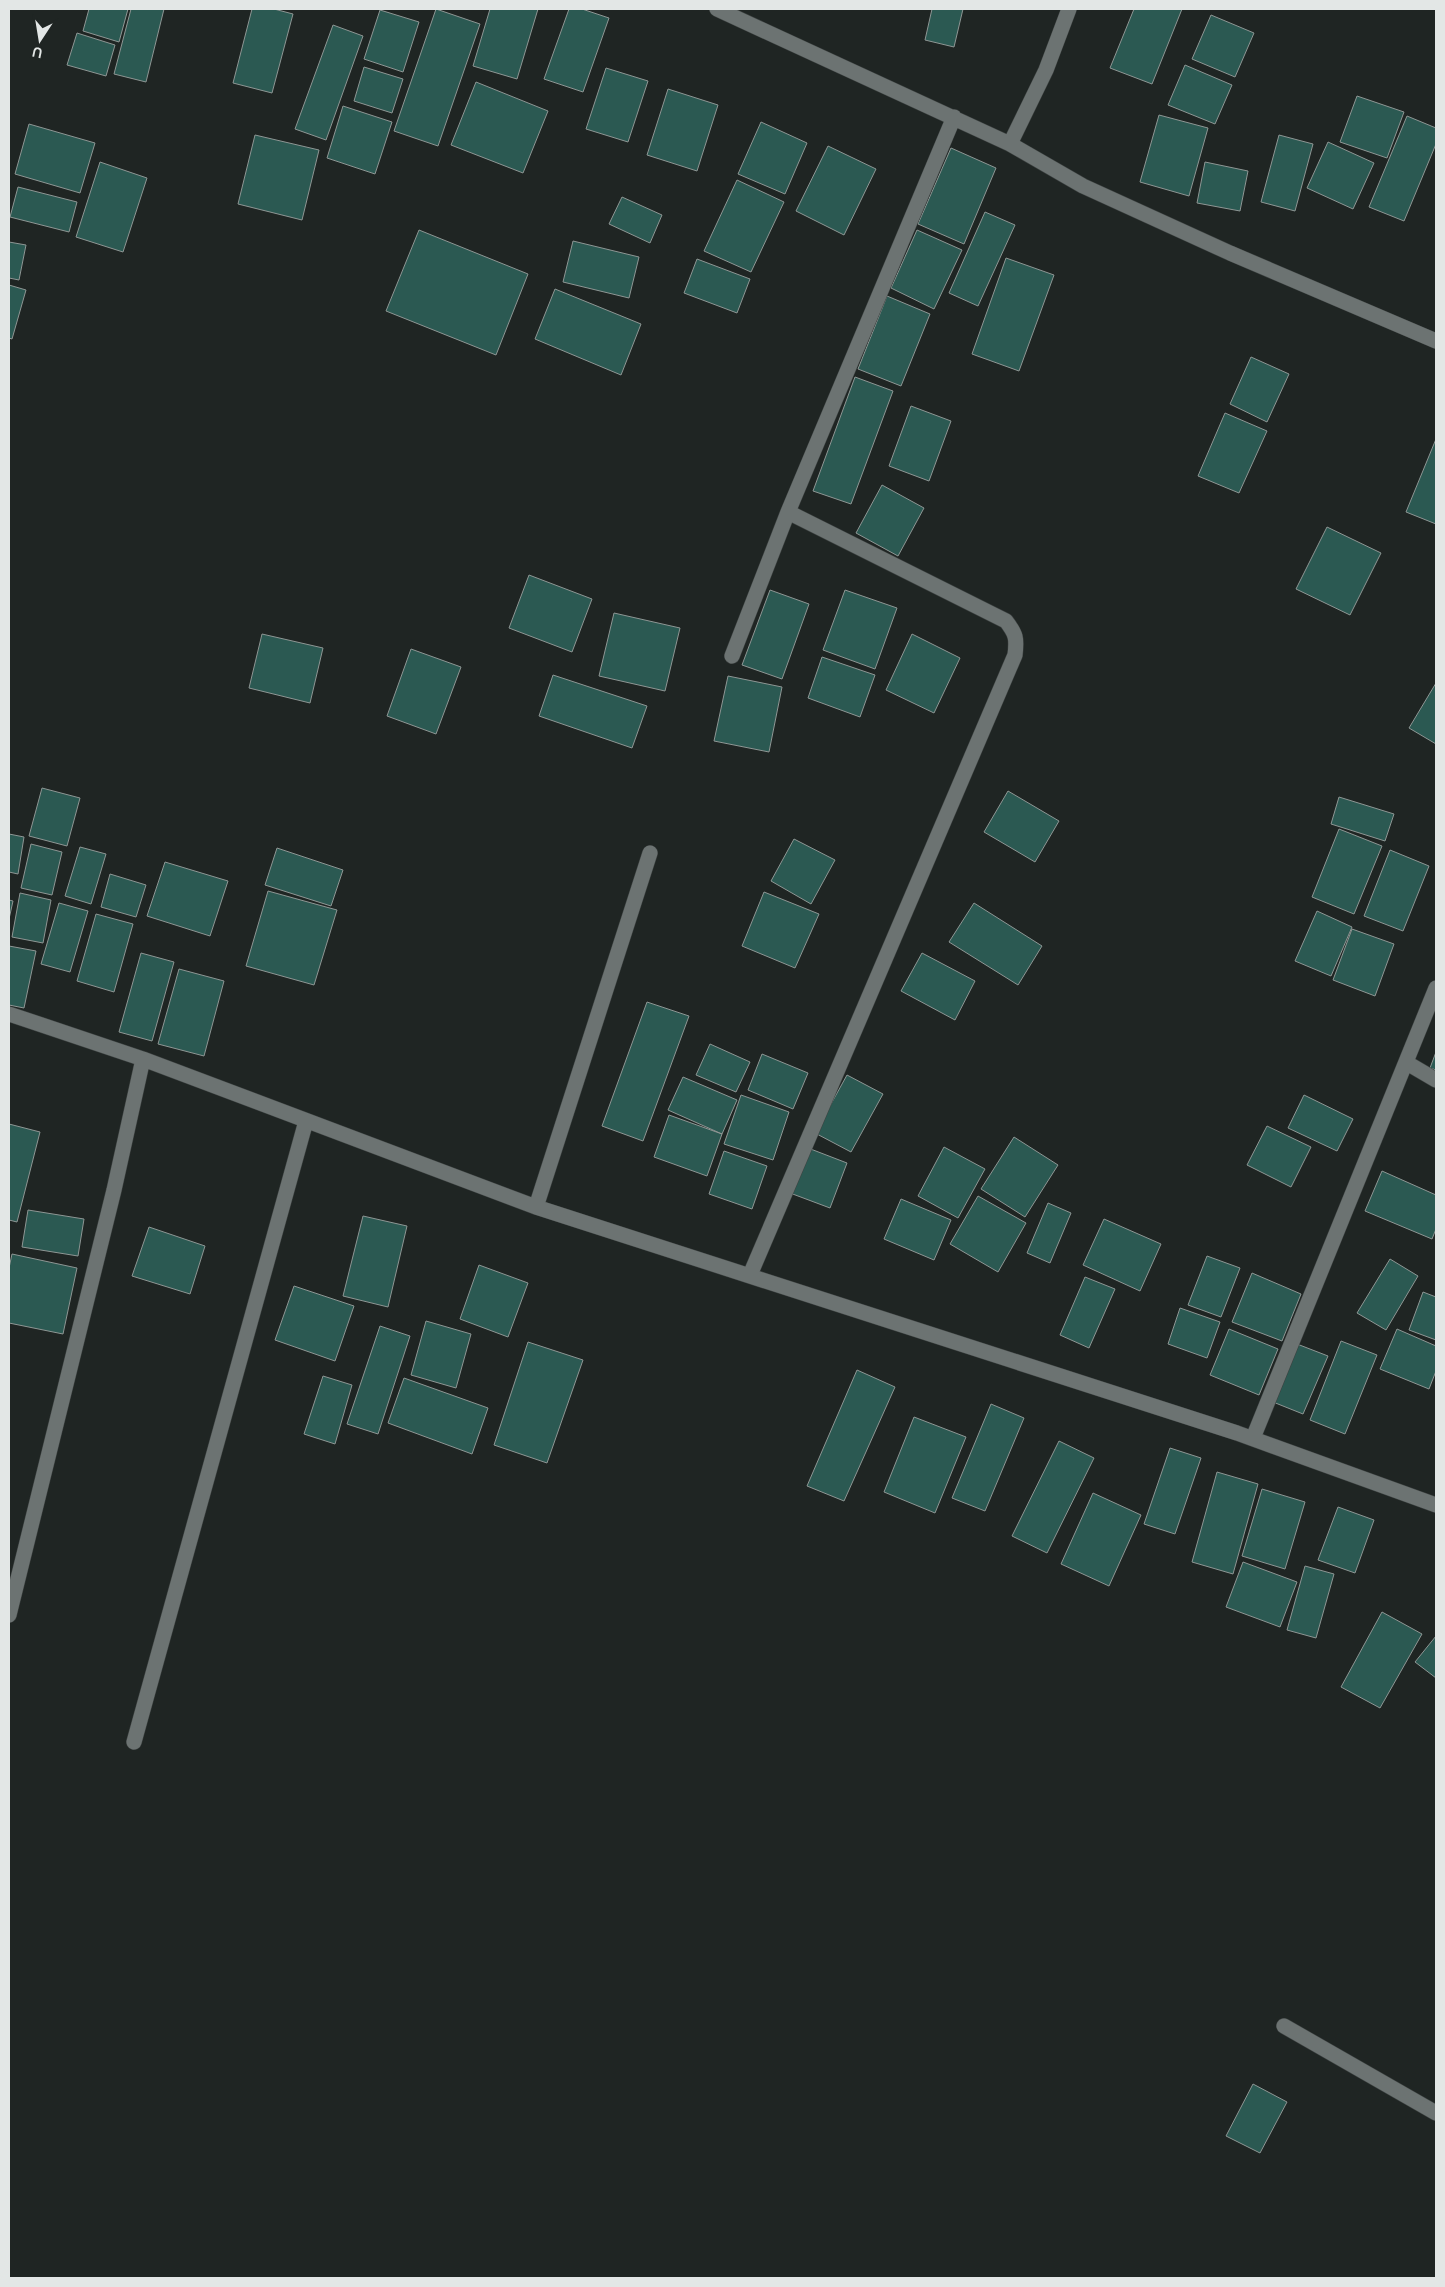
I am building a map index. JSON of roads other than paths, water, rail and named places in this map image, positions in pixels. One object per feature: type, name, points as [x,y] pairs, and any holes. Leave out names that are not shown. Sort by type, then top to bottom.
[{"type":"street","points":[[717,9],[1010,144],[1083,186],[1230,253],[1436,341]]},
{"type":"street","points":[[1010,144],[1046,70],[1069,9]]},
{"type":"street","points":[[732,656],[788,512],[954,117]]},
{"type":"street","points":[[750,1276],[1015,655],[1016,644],[1015,632],[1006,621],[788,512]]},
{"type":"street","points":[[536,1207],[650,853]]},
{"type":"street","points":[[1252,1438],[1407,1063],[1436,988]]},
{"type":"street","points":[[9,1014],[143,1059],[536,1207],[1252,1438],[1436,1505]]},
{"type":"street","points":[[9,1615],[114,1190],[143,1059]]},
{"type":"street","points":[[1407,1063],[1436,1080]]},
{"type":"street","points":[[134,1742],[306,1121]]},
{"type":"street","points":[[1284,2026],[1436,2113]]}]
